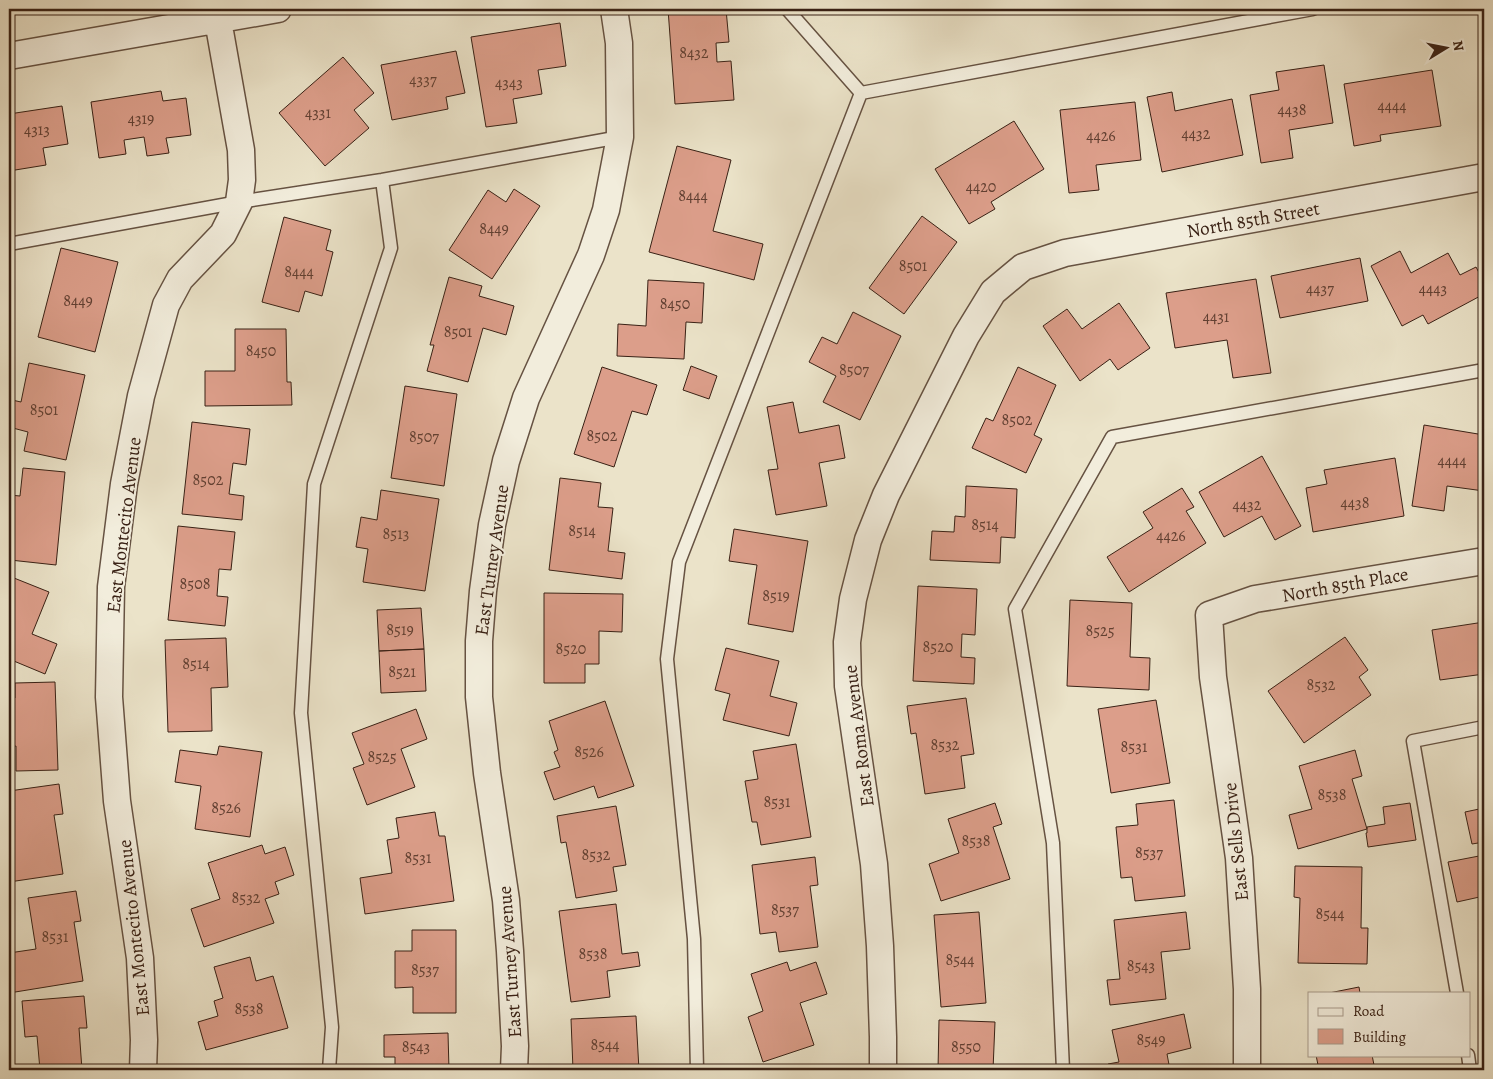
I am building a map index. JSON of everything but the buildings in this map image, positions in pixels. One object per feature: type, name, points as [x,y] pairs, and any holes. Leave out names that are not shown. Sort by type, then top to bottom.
[{"type":"street","points":[[9,56],[217,14],[278,9]]},
{"type":"street","name":"East Turney Avenue","points":[[514,1070],[514,1027],[506,900],[487,772],[479,697],[479,641],[482,591],[492,525],[506,461],[526,398],[591,255],[606,210],[620,137],[620,43],[614,9]]},
{"type":"street","name":"East Montecito Avenue","points":[[143,1070],[144,1040],[140,958],[117,801],[109,697],[111,586],[124,484],[141,396],[166,305],[180,279],[223,234],[239,202],[242,180],[241,150],[217,14]]},
{"type":"street","name":"North 85th Street","points":[[1023,267],[1064,254],[1484,178]]},
{"type":"street","name":"East Roma Avenue","points":[[883,1070],[881,965],[874,864],[848,686],[848,642],[852,599],[868,540],[886,495],[966,336],[994,292],[1023,267]]},
{"type":"street","name":"North 85th Place","points":[[1208,615],[1255,599],[1484,561]]},
{"type":"street","name":"East Sells Drive","points":[[1208,615],[1213,678],[1239,858],[1247,989],[1247,1070]]},
{"type":"lane","points":[[787,9],[861,93]]},
{"type":"lane","points":[[861,93],[1314,9]]},
{"type":"lane","points":[[698,1070],[694,939],[667,659],[678,562],[861,93]]},
{"type":"lane","points":[[9,244],[239,202],[382,180],[620,137]]},
{"type":"lane","points":[[329,1070],[332,1027],[301,714],[313,493],[317,474],[391,248],[382,180]]},
{"type":"lane","points":[[1063,1070],[1053,842],[1015,609],[1112,437],[1484,370]]},
{"type":"lane","points":[[1457,992],[1413,741],[1484,727]]},
{"type":"lane","points":[[1468,1056],[1470,1070]]}]
